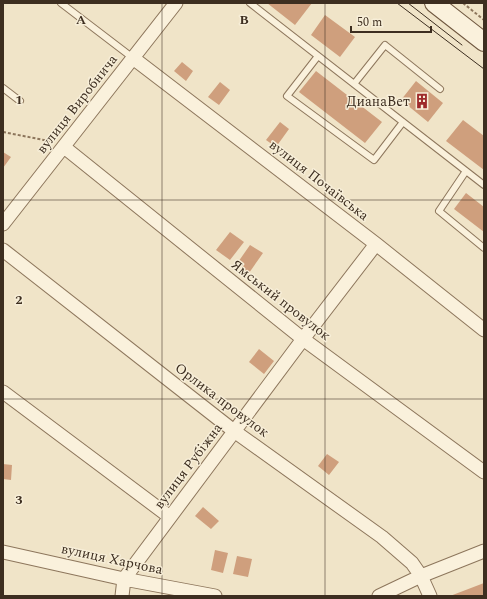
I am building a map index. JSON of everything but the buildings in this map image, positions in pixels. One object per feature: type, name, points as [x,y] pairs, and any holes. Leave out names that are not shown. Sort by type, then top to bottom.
[{"type":"main road","points":[[434,3],[484,42]]},
{"type":"street","name":"вулиця Виробнича","points":[[3,224],[62,145],[176,3]]},
{"type":"street","name":"вулиця Почаївська","points":[[133,58],[376,244],[484,330]]},
{"type":"street","name":"Ямський провулок","points":[[62,145],[303,339],[484,472]]},
{"type":"street","name":"вулиця Рубіжна","points":[[122,596],[124,579],[303,339],[376,244]]},
{"type":"street","name":"Орлика провулок","points":[[3,250],[234,431],[375,532],[412,563],[421,576],[430,596]]},
{"type":"street","points":[[3,392],[170,517]]},
{"type":"street","points":[[379,596],[421,576],[484,551]]},
{"type":"street","name":"вулиця Харчова","points":[[3,552],[124,579],[215,596]]},
{"type":"lane","points":[[61,3],[133,58]]},
{"type":"lane","points":[[250,3],[484,184]]},
{"type":"lane","points":[[354,84],[385,45],[440,89]]},
{"type":"lane","points":[[318,56],[286,96],[374,160],[403,122]]},
{"type":"lane","points":[[3,88],[20,101]]},
{"type":"lane","points":[[466,171],[439,211],[484,248]]},
{"type":"path","points":[[463,3],[484,20]]},
{"type":"path","points":[[3,132],[62,145]]},
{"type":"tram line","points":[[397,3],[484,69]]},
{"type":"tram line","points":[[408,3],[462,45]]},
{"type":"place","name":"ДианаВет","points":[[422,101]]}]
